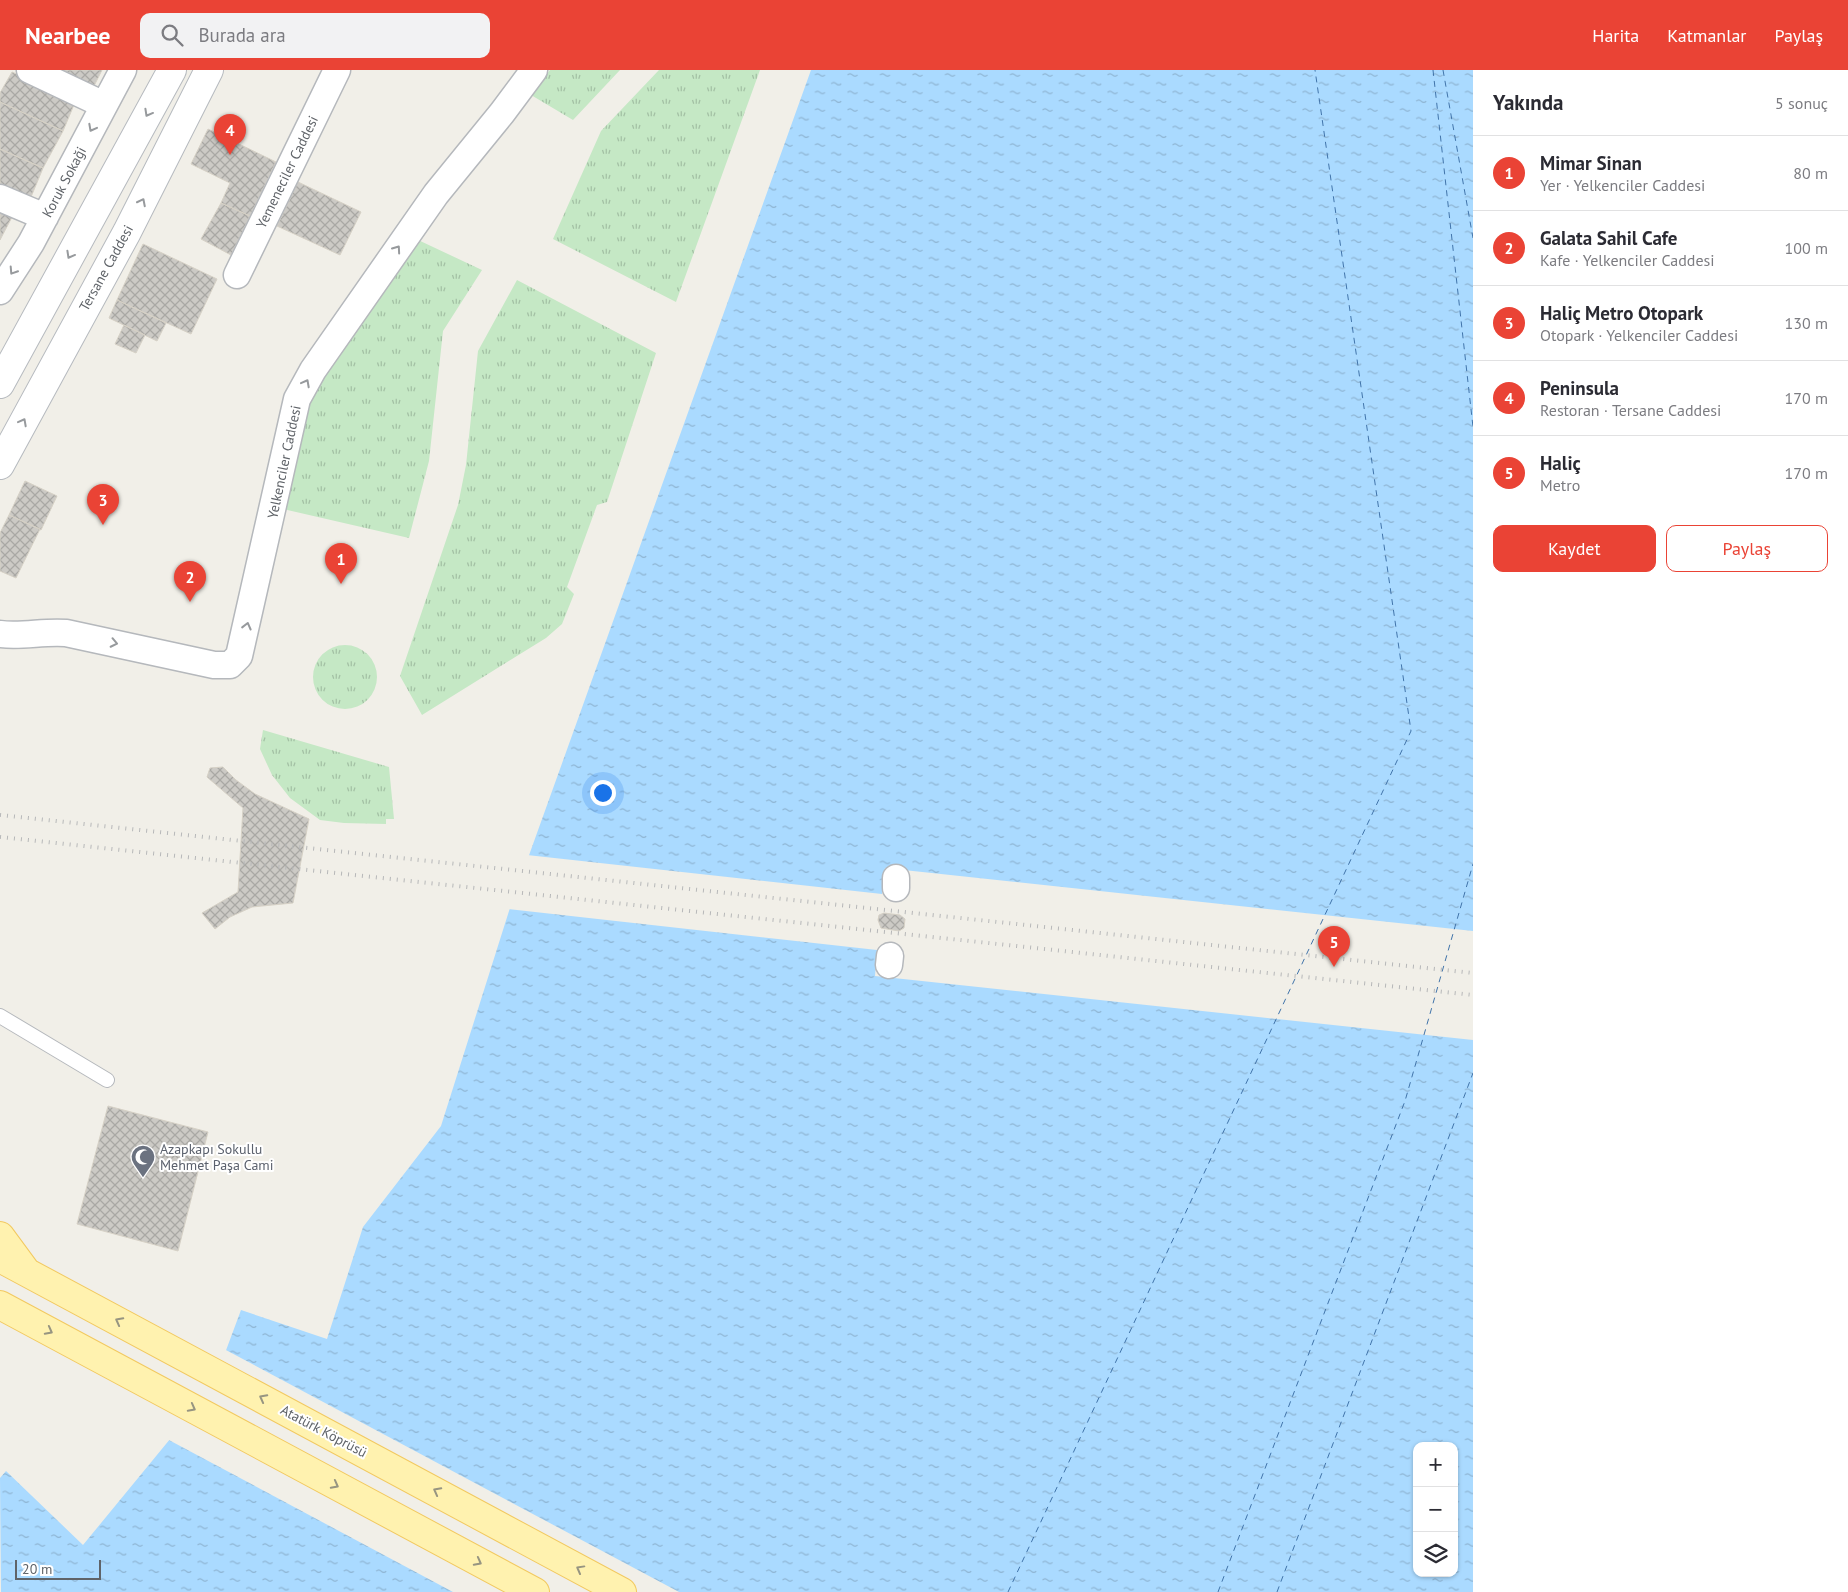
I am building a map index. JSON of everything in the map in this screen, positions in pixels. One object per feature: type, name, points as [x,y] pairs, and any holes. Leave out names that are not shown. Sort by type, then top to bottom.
[{"type":"main road","points":[[0,384],[172,70]]},
{"type":"main road","name":"Tersane Caddesi","points":[[0,465],[127,232],[210,70]]},
{"type":"main road","points":[[0,1236],[26,1271]]},
{"type":"main road","name":"Atatürk Köprüsü","points":[[0,1258],[622,1592]]},
{"type":"main road","points":[[2,1308],[535,1592]]},
{"type":"street","points":[[30,70],[104,105]]},
{"type":"street","name":"Koruk Sokaği","points":[[0,291],[32,243],[123,70]]},
{"type":"street","name":"Yemeneciler Caddesi","points":[[237,275],[337,70]]},
{"type":"street","name":"Yelkenciler Caddesi","points":[[0,634],[66,633],[214,665],[230,665],[239,656],[297,399],[313,370],[436,194],[502,113],[534,70]]},
{"type":"street","points":[[0,198],[45,218]]},
{"type":"lane","points":[[0,1016],[108,1080]]},
{"type":"green space","points":[[550,70],[620,70],[573,120],[531,95]]},
{"type":"green space","points":[[659,70],[760,70],[676,302],[553,239],[601,131]]},
{"type":"green space","points":[[416,239],[482,270],[443,331],[429,461],[409,538],[283,509],[305,391]]},
{"type":"green space","points":[[517,280],[656,353],[607,502],[597,505],[567,587],[574,594],[562,624],[546,638],[422,715],[400,676],[458,505],[466,465],[478,351]]},
{"type":"green space","points":[[345,645],[363,651],[371,659],[377,677],[371,695],[363,703],[345,709],[327,703],[319,695],[313,677],[319,659],[327,651]]},
{"type":"green space","points":[[263,730],[389,767],[394,819],[386,819],[386,824],[344,823],[320,820],[290,798],[272,775],[260,749]]},
{"type":"water","points":[[811,70],[1473,70],[1473,1592],[1,1592],[0,1478],[6,1471],[83,1545],[212,1388],[241,1310],[327,1339],[363,1227],[441,1126],[509,911]]},
{"type":"pier","points":[[527,855],[882,894],[885,868],[1473,931],[1473,1040],[875,976],[877,950],[507,909]]},
{"type":"pier","points":[[224,1349],[679,1592],[453,1592],[167,1439],[210,1386]]},
{"type":"building","points":[[63,70],[102,70],[94,86]]},
{"type":"building","points":[[12,72],[76,100],[63,131],[0,102],[0,93]]},
{"type":"building","points":[[0,102],[63,131],[43,168],[0,149]]},
{"type":"building","points":[[208,129],[276,162],[250,216],[221,203],[230,183],[191,164]]},
{"type":"building","points":[[0,149],[43,168],[31,197],[0,184]]},
{"type":"building","points":[[298,182],[361,212],[340,255],[277,226]]},
{"type":"building","points":[[221,203],[250,216],[231,255],[201,239]]},
{"type":"building","points":[[0,211],[12,217],[0,240]]},
{"type":"building","points":[[143,244],[217,279],[191,334],[117,300]]},
{"type":"building","points":[[117,300],[166,323],[157,341],[109,318]]},
{"type":"building","points":[[124,325],[145,335],[136,353],[115,344]]},
{"type":"building","points":[[25,481],[57,496],[41,530],[9,515]]},
{"type":"building","points":[[9,515],[40,529],[16,578],[0,571],[0,533]]},
{"type":"building","points":[[223,767],[236,780],[255,794],[309,819],[293,903],[252,907],[230,917],[215,929],[202,913],[238,892],[243,808],[207,777],[210,768]]},
{"type":"building","points":[[884,913],[900,915],[905,919],[904,928],[899,931],[881,928],[878,920],[879,915]]},
{"type":"building","name":"Azapkapı Sokullu Mehmet Paşa Cami","points":[[108,1106],[208,1132],[178,1251],[77,1224]]},
{"type":"ferry route","points":[[1008,1592],[1411,731],[1315,70]]},
{"type":"ferry route","points":[[1433,70],[1473,427]]},
{"type":"ferry route","points":[[1443,70],[1473,238]]},
{"type":"ferry route","points":[[1218,1592],[1405,1101],[1473,864]]},
{"type":"ferry route","points":[[1277,1592],[1473,1073]]},
{"type":"railway","points":[[0,815],[1473,973]]},
{"type":"railway","points":[[0,837],[1473,995]]},
{"type":"place","name":"Peninsula","points":[[230,155]]},
{"type":"place","name":"Haliç Metro Otopark","points":[[103,525]]},
{"type":"place","name":"Mimar Sinan","points":[[341,584]]},
{"type":"place","name":"Galata Sahil Cafe","points":[[190,602]]},
{"type":"place","name":"Haliç","points":[[1334,967]]},
{"type":"place","name":"Azapkapı Sokullu Mehmet Paşa Cami","points":[[143,1178]]}]
